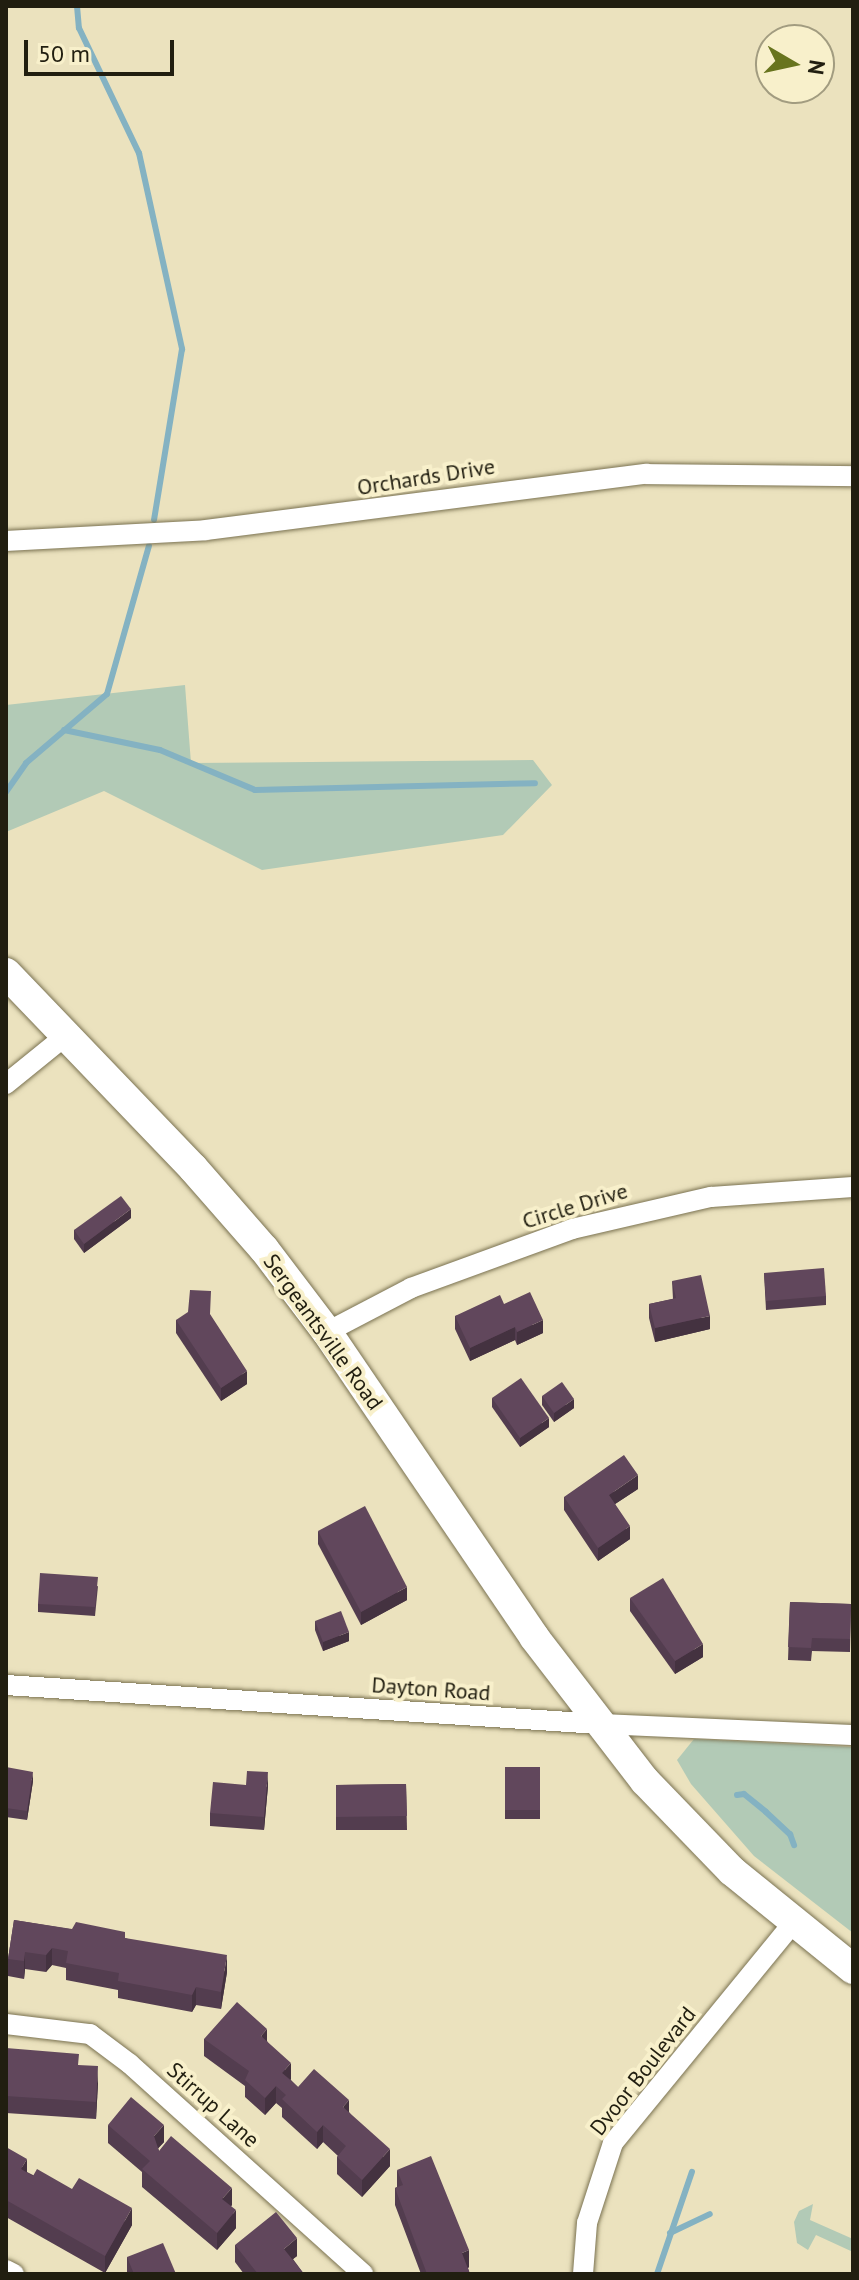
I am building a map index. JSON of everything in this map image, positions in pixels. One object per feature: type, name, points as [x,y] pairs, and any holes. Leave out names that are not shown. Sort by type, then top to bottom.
[{"type":"main road","name":"Sergeantsville Road","points":[[6,973],[64,1037],[193,1168],[327,1332],[534,1637],[645,1781],[732,1871],[853,1969]]},
{"type":"street","name":"Orchards Drive","points":[[6,541],[206,530],[646,474],[853,476]]},
{"type":"street","points":[[6,1084],[64,1037]]},
{"type":"street","name":"Circle Drive","points":[[327,1332],[411,1288],[572,1229],[711,1197],[853,1187]]},
{"type":"street","name":"Dayton Road","points":[[6,1685],[600,1724],[853,1735]]},
{"type":"street","name":"Dvoor Boulevard","points":[[583,2274],[587,2223],[613,2143],[794,1922]]},
{"type":"street","name":"Stirrup Lane","points":[[6,2024],[90,2034],[130,2064],[363,2274]]},
{"type":"street","points":[[6,2270],[14,2274]]},
{"type":"green space","points":[[185,685],[191,763],[533,760],[552,785],[503,835],[262,870],[104,791],[6,832],[6,705]]},
{"type":"green space","points":[[694,1739],[853,1747],[853,1933],[754,1856],[691,1784],[677,1760]]},
{"type":"green space","points":[[813,2204],[810,2220],[853,2239],[853,2252],[816,2235],[808,2250],[797,2243],[794,2222],[799,2211]]},
{"type":"building","points":[[121,1196],[131,1209],[84,1244],[74,1230]]},
{"type":"building","points":[[824,1268],[826,1296],[766,1301],[764,1273]]},
{"type":"building","points":[[701,1275],[710,1316],[655,1328],[649,1304],[676,1298],[672,1281]]},
{"type":"building","points":[[190,1290],[211,1291],[210,1314],[247,1371],[221,1388],[176,1320],[188,1312]]},
{"type":"building","points":[[530,1292],[543,1320],[517,1332],[515,1327],[470,1348],[455,1316],[500,1295],[504,1304]]},
{"type":"building","points":[[521,1378],[549,1418],[520,1438],[492,1398]]},
{"type":"building","points":[[562,1382],[574,1399],[554,1413],[542,1396]]},
{"type":"building","points":[[624,1455],[638,1475],[609,1495],[630,1526],[598,1548],[564,1497]]},
{"type":"building","points":[[365,1506],[407,1587],[361,1612],[318,1531]]},
{"type":"building","points":[[40,1573],[98,1577],[95,1607],[38,1604]]},
{"type":"building","points":[[663,1578],[703,1644],[675,1661],[630,1598]]},
{"type":"building","points":[[790,1602],[851,1604],[850,1639],[812,1638],[811,1648],[788,1647]]},
{"type":"building","points":[[341,1611],[349,1632],[323,1642],[315,1621]]},
{"type":"building","points":[[6,1767],[33,1772],[27,1811],[6,1808]]},
{"type":"building","points":[[505,1767],[540,1767],[540,1810],[505,1810]]},
{"type":"building","points":[[247,1771],[268,1772],[264,1817],[210,1813],[213,1782],[246,1785]]},
{"type":"building","points":[[406,1784],[407,1816],[336,1817],[336,1785]]},
{"type":"building","points":[[14,1920],[72,1929],[76,1922],[125,1932],[125,1938],[227,1955],[221,1992],[196,1987],[192,1995],[118,1981],[119,1973],[66,1963],[68,1951],[52,1948],[46,1955],[25,1952],[24,1961],[8,1959]]},
{"type":"building","points":[[237,2002],[267,2029],[261,2036],[291,2063],[282,2073],[298,2087],[314,2069],[349,2100],[343,2107],[390,2149],[362,2180],[337,2157],[346,2146],[323,2125],[317,2132],[282,2099],[286,2095],[276,2086],[265,2098],[245,2080],[249,2071],[204,2039]]},
{"type":"building","points":[[6,2048],[79,2054],[78,2065],[98,2066],[96,2102],[6,2096]]},
{"type":"building","points":[[131,2097],[164,2125],[154,2136],[159,2151],[171,2136],[232,2188],[222,2199],[236,2210],[217,2233],[142,2169],[150,2161],[108,2125]]},
{"type":"building","points":[[6,2147],[27,2159],[21,2169],[33,2176],[37,2169],[72,2189],[79,2178],[132,2208],[105,2256],[6,2200]]},
{"type":"building","points":[[431,2156],[469,2250],[462,2253],[470,2274],[427,2274],[395,2188],[403,2185],[397,2170]]},
{"type":"building","points":[[276,2212],[297,2238],[284,2249],[304,2274],[258,2274],[235,2245]]},
{"type":"building","points":[[163,2243],[176,2274],[134,2274],[127,2257]]},
{"type":"waterway","points":[[77,6],[79,28],[139,153],[182,349],[154,520]]},
{"type":"waterway","points":[[6,792],[26,763],[107,694],[149,546]]},
{"type":"waterway","points":[[64,730],[160,750],[255,790],[535,783]]},
{"type":"waterway","points":[[737,1795],[744,1794],[766,1812],[790,1834],[794,1845]]},
{"type":"waterway","points":[[657,2274],[692,2172]]},
{"type":"waterway","points":[[670,2233],[710,2214]]}]
